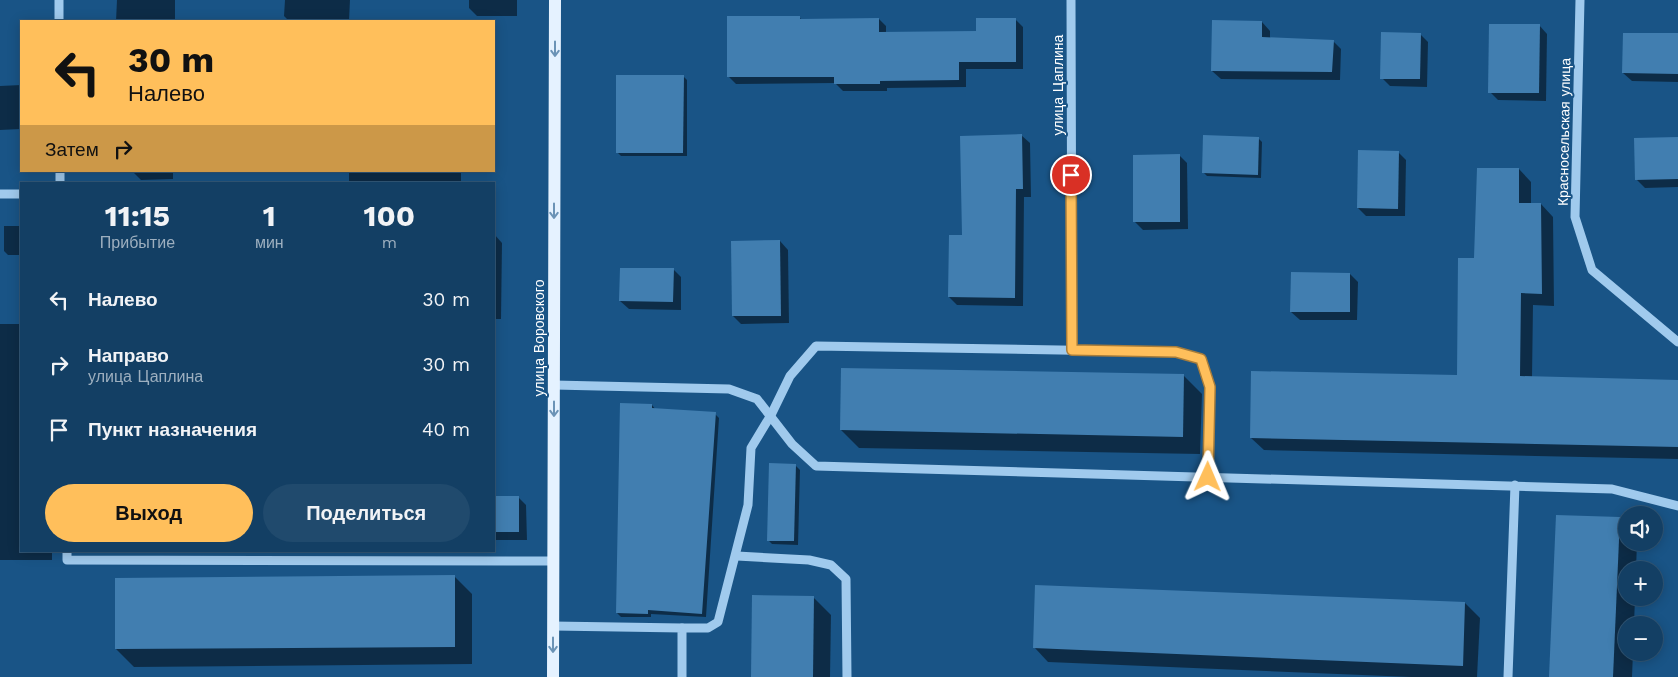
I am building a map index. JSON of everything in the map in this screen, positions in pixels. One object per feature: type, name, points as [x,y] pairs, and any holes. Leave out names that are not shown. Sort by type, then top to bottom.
[{"type":"main road","name":"улица Воровского","points":[[553,677],[555,0]]},
{"type":"street","points":[[59,0],[59,20]]},
{"type":"street","name":"улица Цаплина","points":[[1071,0],[1072,350]]},
{"type":"street","name":"Красносельская улица","points":[[1580,0],[1576,217],[1585,251],[1592,270],[1678,342]]},
{"type":"street","points":[[0,194],[20,194]]},
{"type":"street","points":[[553,626],[708,628],[718,622],[737,556],[748,505],[751,448],[771,415],[790,376],[816,346],[1176,352],[1201,359],[1210,387],[1208,477]]},
{"type":"street","points":[[554,385],[729,389],[757,399],[792,444],[816,466],[1612,489],[1678,506]]},
{"type":"street","points":[[1508,677],[1515,485]]},
{"type":"street","points":[[67,556],[554,561]]},
{"type":"street","points":[[737,556],[809,560],[831,564],[846,579],[847,677]]},
{"type":"street","points":[[682,628],[682,677]]},
{"type":"building","points":[[727,16],[800,16],[800,19],[879,18],[879,32],[976,31],[976,18],[1016,18],[1016,62],[959,62],[959,80],[880,81],[880,84],[834,84],[834,77],[727,77]]},
{"type":"building","points":[[1212,20],[1262,21],[1262,37],[1334,40],[1332,72],[1211,71]]},
{"type":"building","points":[[1489,24],[1540,24],[1539,93],[1488,93]]},
{"type":"building","points":[[1381,32],[1421,33],[1420,79],[1380,79]]},
{"type":"building","points":[[1623,33],[1678,33],[1678,74],[1622,73]]},
{"type":"building","points":[[616,75],[684,75],[683,153],[616,153]]},
{"type":"building","points":[[1022,134],[1023,189],[1016,189],[1015,298],[948,297],[949,235],[962,235],[960,136]]},
{"type":"building","points":[[1203,135],[1259,137],[1258,175],[1202,173]]},
{"type":"building","points":[[1678,137],[1678,179],[1635,180],[1634,138]]},
{"type":"building","points":[[1358,150],[1399,151],[1398,209],[1357,208]]},
{"type":"building","points":[[1180,154],[1180,222],[1133,222],[1133,155]]},
{"type":"building","points":[[1477,168],[1519,168],[1519,203],[1541,203],[1542,294],[1521,293],[1520,376],[1678,380],[1678,447],[1250,438],[1251,371],[1457,375],[1458,258],[1474,258]]},
{"type":"building","points":[[780,240],[781,316],[732,316],[731,241]]},
{"type":"building","points":[[620,268],[674,268],[673,302],[619,301]]},
{"type":"building","points":[[1291,272],[1350,273],[1350,312],[1290,312]]},
{"type":"building","points":[[841,368],[1184,374],[1183,437],[840,430]]},
{"type":"building","points":[[620,403],[652,404],[652,408],[716,412],[702,614],[648,610],[648,614],[616,613]]},
{"type":"building","points":[[769,463],[796,464],[794,541],[767,541]]},
{"type":"building","points":[[495,496],[519,496],[519,532],[495,532]]},
{"type":"building","points":[[1556,515],[1618,517],[1619,551],[1613,677],[1549,677]]},
{"type":"building","points":[[455,575],[455,647],[115,649],[115,578]]},
{"type":"building","points":[[1035,585],[1465,602],[1463,666],[1033,648]]},
{"type":"building","points":[[752,595],[814,596],[813,677],[751,677]]},
{"type":"route","points":[[1071,175],[1072,350],[1176,352],[1201,359],[1210,387],[1208,477]]}]
